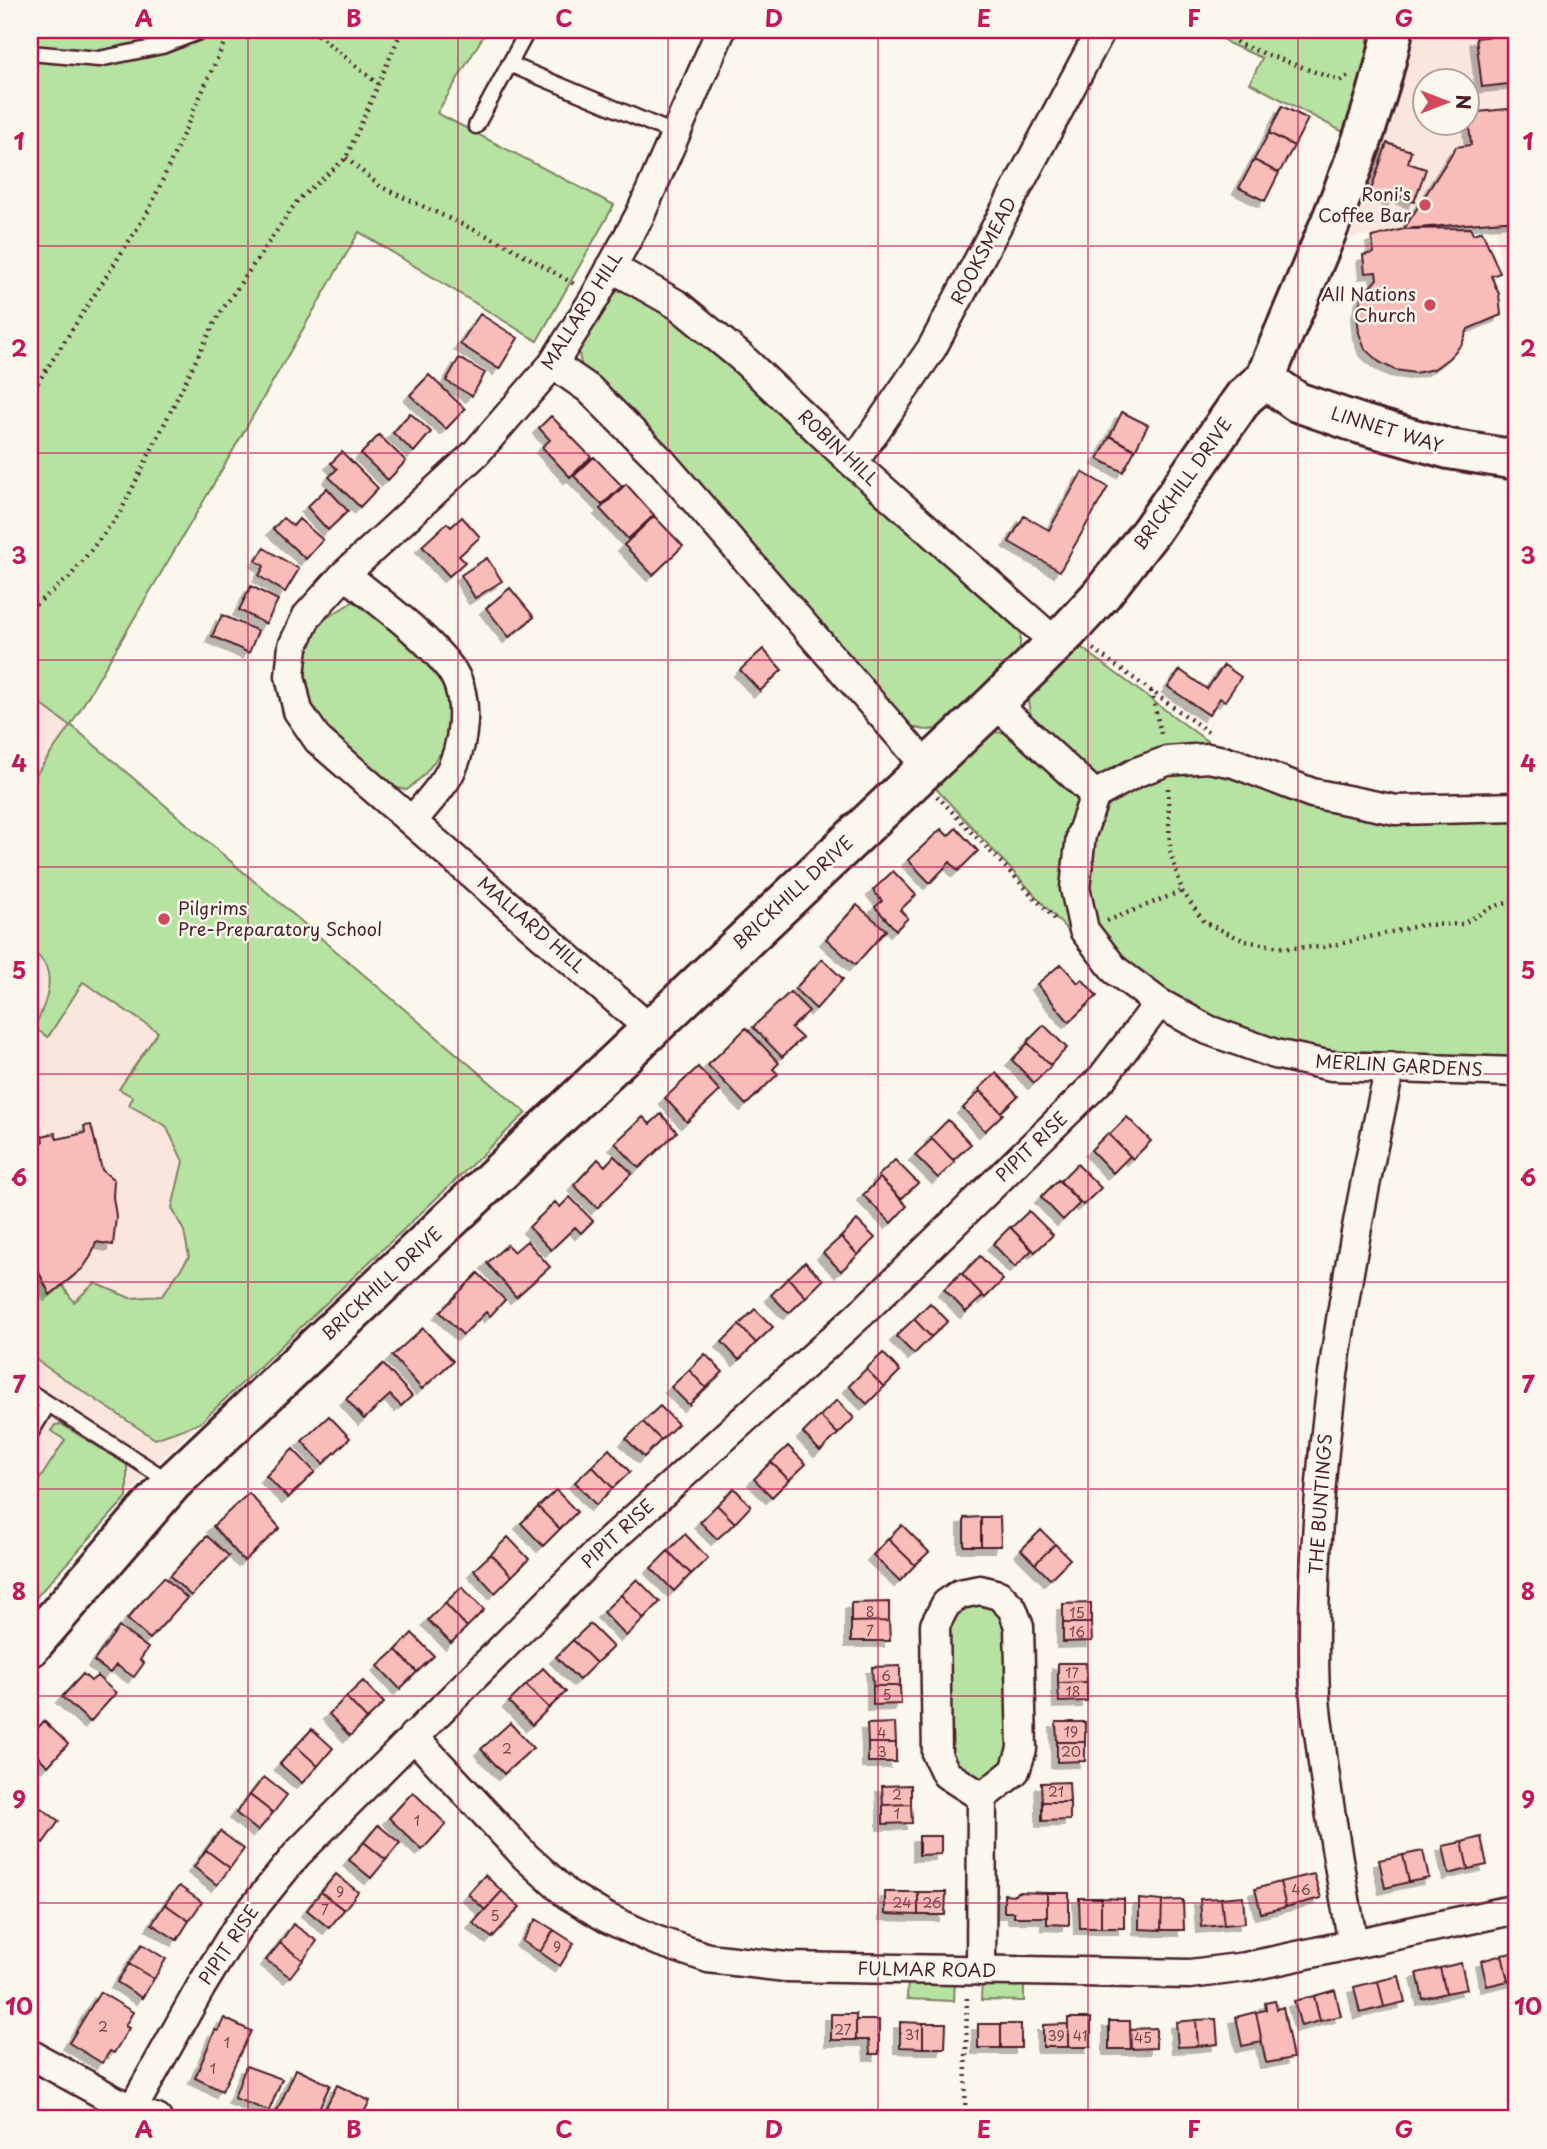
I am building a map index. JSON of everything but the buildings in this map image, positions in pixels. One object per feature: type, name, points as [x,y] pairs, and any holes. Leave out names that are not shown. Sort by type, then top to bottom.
[{"type":"street","name":"MALLARD HILL","points":[[650,1029],[318,740],[298,711],[290,676],[293,646],[307,616],[345,574],[476,453],[553,364],[594,299],[640,215],[721,30]]},
{"type":"street","name":"ROOKSMEAD","points":[[853,463],[932,348],[1101,30]]},
{"type":"street","name":"BRICKHILL DRIVE","points":[[30,1647],[172,1483],[995,703],[1101,595],[1151,530],[1244,397],[1265,379],[1335,211],[1372,111],[1393,30]]},
{"type":"street","name":"ROBIN HILL","points":[[611,267],[678,304],[741,357],[853,463],[1062,637]]},
{"type":"street","points":[[553,364],[589,389],[662,462],[922,771]]},
{"type":"street","name":"LINNET WAY","points":[[1265,379],[1297,402],[1361,425],[1450,449],[1517,460]]},
{"type":"street","points":[[345,574],[419,636],[451,669],[463,702],[463,736],[446,779],[412,821]]},
{"type":"street","points":[[995,703],[1095,795],[1137,772],[1167,761],[1208,758],[1234,763],[1312,793],[1396,810],[1517,807]]},
{"type":"street","name":"MERLIN GARDENS","points":[[1095,795],[1081,835],[1075,888],[1084,930],[1115,970],[1159,1003],[1208,1030],[1275,1054],[1332,1066],[1517,1072]]},
{"type":"street","name":"PIPIT RISE","points":[[144,2115],[202,1985],[237,1928],[297,1854],[601,1549],[867,1308],[1102,1077],[1159,1003]]},
{"type":"street","name":"THE BUNTINGS","points":[[1353,1944],[1329,1813],[1315,1699],[1315,1555],[1322,1460],[1345,1288],[1390,1068]]},
{"type":"street","points":[[974,1971],[982,1797],[1015,1771],[1022,1749],[1019,1626],[1012,1608],[999,1595],[980,1590],[960,1594],[946,1604],[935,1625],[937,1755],[946,1774],[982,1797]]},
{"type":"street","name":"FULMAR ROAD","points":[[413,1736],[526,1857],[567,1894],[607,1918],[655,1940],[708,1958],[786,1967],[1190,1974],[1246,1967],[1517,1909]]},
{"type":"street","points":[[30,2054],[144,2115]]},
{"type":"lane","points":[[30,53],[99,59],[162,46],[204,30]]},
{"type":"lane","points":[[476,126],[528,30]]},
{"type":"lane","points":[[509,64],[676,134]]},
{"type":"lane","points":[[30,1392],[172,1483]]},
{"type":"lane","points":[[30,1434],[48,1404]]},
{"type":"path","points":[[30,395],[149,210],[230,30]]},
{"type":"path","points":[[312,30],[378,84]]},
{"type":"path","points":[[30,609],[69,578],[120,513],[218,316],[298,200],[346,158],[402,30]]},
{"type":"path","points":[[1218,30],[1241,45],[1340,81],[1360,69],[1381,75]]},
{"type":"path","points":[[346,158],[381,187],[507,245],[578,286],[594,299]]},
{"type":"path","points":[[1062,637],[1151,691],[1216,738]]},
{"type":"path","points":[[1151,691],[1167,761],[1170,850],[1182,891],[1204,922],[1245,941],[1284,948],[1325,947],[1422,925],[1462,923],[1493,907],[1517,900]]},
{"type":"path","points":[[922,771],[1071,935],[1182,891]]},
{"type":"path","points":[[965,2119],[974,1971]]},
{"type":"shaded area","points":[[1413,30],[1517,30],[1517,390],[1495,222],[1350,237],[1385,141]]},
{"type":"shaded area","name":"Pilgrims Pre-Preparatory School","points":[[30,696],[71,725],[526,1113],[161,1459],[30,1604]]},
{"type":"green space","points":[[30,30],[487,30],[437,113],[614,205],[537,341],[359,232],[71,725],[526,1113],[200,1423],[155,1439],[30,1356],[30,1267],[35,1264],[50,1295],[62,1285],[74,1302],[95,1283],[130,1298],[162,1296],[189,1257],[184,1231],[172,1208],[183,1161],[166,1126],[129,1105],[133,1097],[119,1089],[158,1032],[83,982],[48,1037],[34,1028],[47,997],[48,976],[40,957],[30,950],[30,783],[70,726],[30,696]]},
{"type":"green space","points":[[1209,30],[1368,30],[1367,75],[1349,135],[1250,83],[1262,58],[1230,44]]},
{"type":"green space","points":[[629,290],[687,319],[1021,630],[1019,658],[949,726],[927,730],[907,724],[586,374],[579,351],[586,331],[609,296]]},
{"type":"green space","points":[[354,601],[392,621],[439,671],[451,712],[446,746],[424,775],[407,790],[380,784],[317,729],[300,674],[309,639],[325,619]]},
{"type":"green space","points":[[1074,642],[1215,747],[1109,776],[1092,778],[1032,722],[1028,702],[1034,682]]},
{"type":"green space","points":[[993,732],[1006,733],[1018,739],[1076,797],[1080,808],[1083,947],[929,781],[976,736]]},
{"type":"green space","points":[[1231,771],[1517,814],[1517,1062],[1328,1054],[1282,1043],[1227,1026],[1170,996],[1123,965],[1098,934],[1087,908],[1089,841],[1105,810],[1129,786],[1155,774]]},
{"type":"green space","points":[[61,1424],[127,1465],[127,1497],[30,1604],[30,1494],[65,1440],[51,1431],[55,1425]]},
{"type":"green space","points":[[979,1596],[1006,1613],[1011,1748],[994,1773],[984,1779],[975,1780],[951,1767],[947,1615]]},
{"type":"green space","points":[[908,1979],[955,1980],[954,2001],[907,1999]]},
{"type":"green space","points":[[982,1980],[1024,1981],[1024,2001],[981,2000]]},
{"type":"place","name":"Roni's Coffee Bar","points":[[1425,205]]},
{"type":"place","name":"All Nations Church","points":[[1430,305]]},
{"type":"place","name":"Pilgrims Pre-Preparatory School","points":[[164,919]]}]
